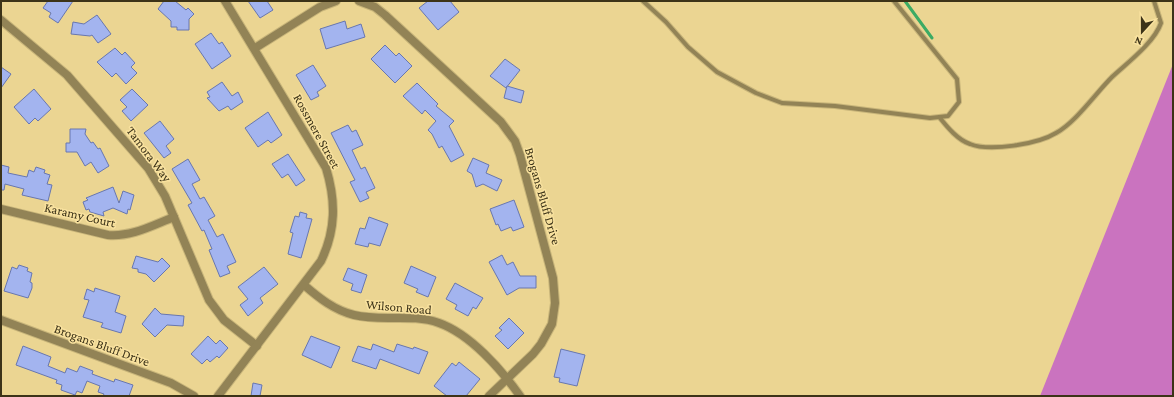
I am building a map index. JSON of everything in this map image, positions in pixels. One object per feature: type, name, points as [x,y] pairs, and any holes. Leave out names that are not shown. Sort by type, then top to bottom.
[{"type":"street","name":"Rossmere Street","points":[[218,396],[304,286],[321,261],[330,240],[334,214],[331,184],[326,168],[225,1]]},
{"type":"street","points":[[254,48],[320,7],[336,1]]},
{"type":"street","name":"Brogans Bluff Drive","points":[[359,1],[375,7],[385,15],[490,110],[501,122],[515,142],[553,278],[555,303],[552,324],[541,344],[507,380],[489,396]]},
{"type":"street","name":"Tamora Way","points":[[1,20],[56,66],[83,92],[148,168],[160,186],[204,290],[215,310],[224,320],[257,346]]},
{"type":"street","name":"Karamy Court","points":[[1,209],[114,236],[130,234],[174,217]]},
{"type":"street","name":"Wilson Road","points":[[304,286],[324,302],[353,315],[418,318],[448,326],[475,345],[520,396]]},
{"type":"street","name":"Brogans Bluff Drive","points":[[1,320],[171,383],[194,396]]},
{"type":"lane","points":[[643,1],[666,22],[688,47],[717,72],[782,103],[835,106],[940,118],[948,116],[959,102],[957,79],[894,1]]},
{"type":"lane","points":[[940,118],[961,139],[969,144],[978,146],[1016,145],[1042,140],[1056,134],[1068,124],[1158,30],[1161,23],[1154,1]]},
{"type":"shaded area","points":[[1173,64],[1173,396],[1040,396]]},
{"type":"building","points":[[48,1],[73,1],[58,23],[49,17],[51,13],[43,8]]},
{"type":"building","points":[[164,1],[175,1],[186,10],[188,8],[194,14],[189,19],[189,30],[177,30],[177,27],[171,27],[171,21],[158,9]]},
{"type":"building","points":[[248,1],[267,1],[273,10],[260,18]]},
{"type":"building","points":[[428,1],[450,1],[459,12],[438,30],[419,8]]},
{"type":"building","points":[[97,15],[111,34],[98,43],[92,35],[71,34],[73,22],[84,24]]},
{"type":"building","points":[[345,21],[347,29],[361,24],[365,37],[326,49],[320,29]]},
{"type":"building","points":[[211,33],[219,44],[222,42],[231,56],[212,69],[195,44]]},
{"type":"building","points":[[385,45],[396,56],[399,53],[412,66],[395,83],[371,59]]},
{"type":"building","points":[[115,48],[122,55],[125,52],[135,63],[131,67],[137,73],[126,84],[116,73],[112,77],[97,62]]},
{"type":"building","points":[[505,59],[520,70],[506,88],[490,76]]},
{"type":"building","points":[[313,65],[326,86],[317,92],[319,96],[311,100],[296,75]]},
{"type":"building","points":[[1,67],[11,74],[1,88]]},
{"type":"building","points":[[222,82],[232,96],[238,92],[243,102],[231,110],[228,106],[219,111],[207,98],[210,97],[207,92]]},
{"type":"building","points":[[417,83],[438,104],[436,106],[454,121],[449,126],[464,155],[451,162],[442,146],[439,148],[432,134],[428,130],[436,121],[425,110],[422,114],[403,96]]},
{"type":"building","points":[[507,86],[524,91],[521,103],[504,98]]},
{"type":"building","points":[[34,89],[51,109],[38,121],[35,118],[29,124],[14,107]]},
{"type":"building","points":[[132,89],[148,105],[131,121],[122,111],[127,107],[120,100]]},
{"type":"building","points":[[268,112],[282,135],[271,143],[268,140],[258,147],[245,128]]},
{"type":"building","points":[[160,121],[174,139],[166,146],[171,153],[164,158],[144,133]]},
{"type":"building","points":[[348,125],[352,132],[356,130],[363,145],[352,150],[361,169],[365,167],[375,188],[366,192],[369,198],[360,202],[350,182],[355,180],[331,133]]},
{"type":"building","points":[[70,129],[86,129],[85,134],[91,143],[93,142],[98,149],[100,148],[109,166],[98,173],[91,162],[85,166],[77,152],[66,152],[66,143],[70,143]]},
{"type":"building","points":[[288,154],[305,180],[296,186],[288,174],[282,178],[272,164]]},
{"type":"building","points":[[473,158],[489,165],[486,173],[502,180],[497,191],[483,184],[476,187],[472,174],[467,171]]},
{"type":"building","points":[[188,159],[200,180],[192,184],[200,199],[204,197],[215,216],[208,220],[217,237],[223,234],[236,262],[227,266],[230,273],[220,277],[209,250],[212,249],[204,230],[202,231],[188,205],[192,203],[172,169]]},
{"type":"building","points":[[1,165],[9,167],[8,173],[27,177],[29,170],[34,172],[36,167],[45,170],[44,173],[50,175],[47,184],[52,185],[48,201],[22,195],[24,189],[5,184],[4,190],[1,190]]},
{"type":"building","points":[[113,187],[119,203],[123,191],[134,195],[130,210],[128,209],[127,214],[113,208],[103,212],[104,216],[90,212],[89,209],[86,210],[83,202],[88,200],[86,198]]},
{"type":"building","points":[[514,200],[524,227],[513,231],[511,227],[501,231],[498,224],[496,225],[490,209]]},
{"type":"building","points":[[300,212],[307,214],[306,218],[312,219],[301,258],[288,254],[293,233],[290,232],[295,216],[299,217]]},
{"type":"building","points":[[369,217],[388,224],[380,246],[369,243],[368,247],[355,244],[360,228],[365,229]]},
{"type":"building","points":[[502,255],[507,265],[513,262],[520,276],[536,276],[536,288],[519,288],[507,295],[489,262]]},
{"type":"building","points":[[136,256],[158,262],[162,258],[170,266],[154,282],[146,274],[138,272],[138,269],[132,268]]},
{"type":"building","points":[[19,265],[28,268],[27,271],[32,273],[30,282],[32,283],[32,288],[28,298],[4,291],[12,267],[17,269]]},
{"type":"building","points":[[411,266],[436,277],[428,297],[416,292],[418,289],[404,283]]},
{"type":"building","points":[[264,267],[278,284],[260,298],[263,303],[248,316],[240,305],[248,299],[238,287]]},
{"type":"building","points":[[348,268],[367,275],[361,293],[351,290],[353,284],[343,280]]},
{"type":"building","points":[[455,283],[483,298],[476,309],[473,307],[468,316],[455,309],[457,305],[446,299]]},
{"type":"building","points":[[95,288],[120,296],[115,312],[126,316],[121,333],[101,327],[103,323],[83,317],[89,300],[84,299],[87,289],[94,292]]},
{"type":"building","points":[[155,308],[161,314],[184,316],[183,326],[167,325],[155,337],[142,324]]},
{"type":"building","points":[[509,318],[524,333],[508,349],[495,336],[502,330],[499,328]]},
{"type":"building","points":[[208,336],[216,344],[220,340],[228,348],[219,358],[217,356],[210,362],[207,359],[202,364],[191,354]]},
{"type":"building","points":[[311,336],[340,347],[331,368],[302,355]]},
{"type":"building","points":[[373,344],[394,352],[397,344],[413,349],[414,347],[428,352],[419,374],[380,359],[376,369],[352,361],[358,346],[371,350]]},
{"type":"building","points":[[23,346],[51,357],[48,366],[65,373],[67,368],[77,372],[80,366],[93,371],[92,374],[114,382],[115,379],[133,385],[129,396],[103,396],[104,394],[98,392],[100,386],[87,381],[82,393],[77,391],[75,395],[61,390],[62,385],[56,383],[57,380],[16,365]]},
{"type":"building","points":[[561,349],[585,355],[577,386],[559,382],[560,378],[554,377]]},
{"type":"building","points":[[459,362],[480,379],[466,396],[447,396],[434,386],[452,363],[456,366]]},
{"type":"building","points":[[253,383],[262,385],[260,396],[251,396]]},
{"type":"waterway","points":[[905,1],[932,38]]}]
